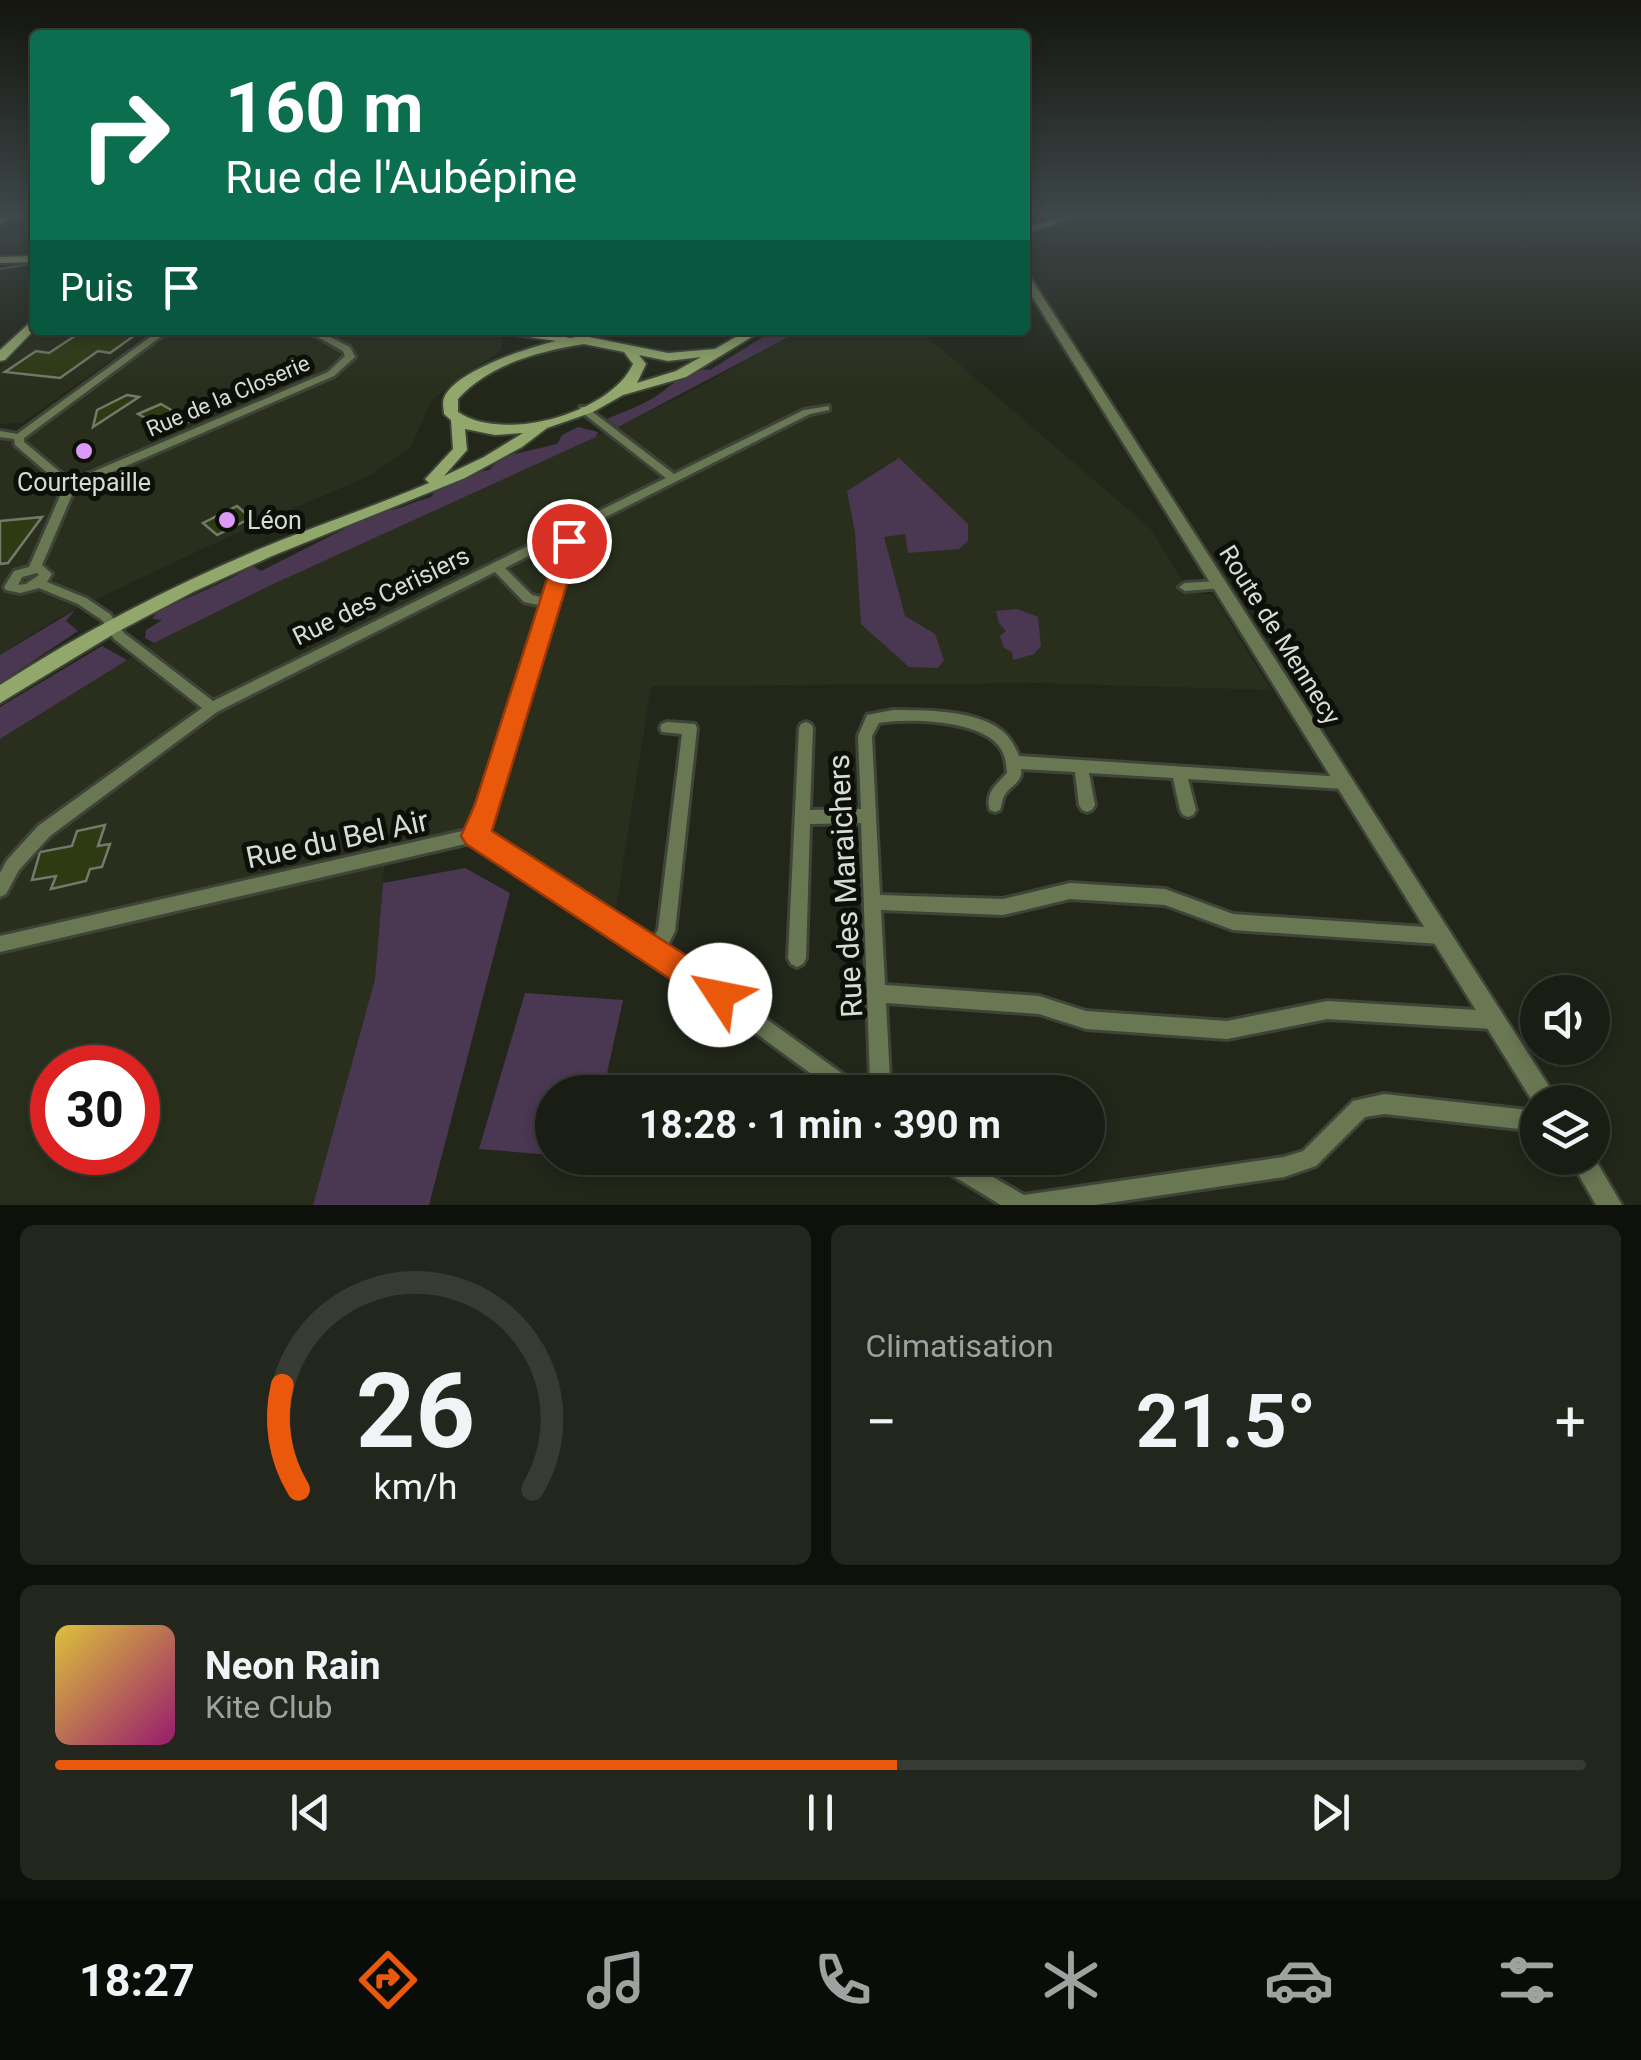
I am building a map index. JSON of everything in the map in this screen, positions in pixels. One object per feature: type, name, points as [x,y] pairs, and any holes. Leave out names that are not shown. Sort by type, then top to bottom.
[{"type":"main road","points":[[0,357],[30,327]]},
{"type":"main road","points":[[498,366],[514,346],[502,335]]},
{"type":"main road","points":[[546,335],[679,357],[739,341]]},
{"type":"main road","points":[[0,695],[112,626],[188,587],[480,464],[541,426],[620,392],[681,374],[749,335]]},
{"type":"main road","points":[[411,492],[455,459],[462,442],[450,408],[454,393],[468,380],[551,346],[584,340]]},
{"type":"main road","points":[[620,392],[634,382],[640,369],[638,359],[628,349]]},
{"type":"main road","points":[[457,421],[475,430],[495,433],[541,426]]},
{"type":"street","name":"Route de Mennecy","points":[[1030,285],[1535,1085]]},
{"type":"street","points":[[0,434],[18,437],[159,335]]},
{"type":"street","name":"Rue de la Closerie","points":[[70,486],[322,378],[348,363],[346,349],[319,335]]},
{"type":"street","name":"Rue des Cerisiers","points":[[0,889],[13,865],[44,831],[212,708],[808,412],[826,408]]},
{"type":"street","points":[[582,409],[673,478]]},
{"type":"street","points":[[18,437],[70,486],[36,576],[82,601],[212,708]]},
{"type":"street","points":[[562,534],[569,541],[476,836],[655,953],[827,1075]]},
{"type":"street","points":[[497,566],[528,599],[550,603]]},
{"type":"street","points":[[1185,587],[1218,584]]},
{"type":"street","name":"Rue des Maraichers","points":[[880,1075],[865,736],[872,719],[901,715],[974,721],[1006,745],[1015,762]]},
{"type":"street","points":[[655,953],[666,930],[690,728],[667,728]]},
{"type":"street","points":[[797,958],[806,728]]},
{"type":"street","points":[[995,805],[997,793],[1015,775],[1015,762],[1343,782]]},
{"type":"street","points":[[1081,766],[1087,806]]},
{"type":"street","points":[[1179,772],[1188,810]]},
{"type":"street","points":[[801,817],[868,816]]},
{"type":"street","name":"Rue du Bel Air","points":[[0,944],[476,836]]},
{"type":"street","points":[[872,902],[1003,907],[1057,892],[1088,892],[1165,897],[1234,922],[1440,936]]},
{"type":"street","points":[[878,993],[1040,1005],[1086,1020],[1227,1030],[1327,1010],[1492,1020]]},
{"type":"street","points":[[976,1175],[1033,1204],[1284,1167],[1309,1159],[1360,1108],[1384,1104],[1520,1119]]},
{"type":"street","points":[[1591,1175],[1610,1205]]},
{"type":"shaded area","points":[[35,335],[146,335],[22,423],[0,424],[0,369]]},
{"type":"shaded area","points":[[167,335],[502,338],[502,349],[432,400],[410,448],[369,476],[57,618],[0,655],[0,440],[17,439]]},
{"type":"shaded area","points":[[766,335],[793,335],[618,427],[607,419],[648,401],[686,375],[710,370]]},
{"type":"shaded area","points":[[793,335],[925,335],[1150,528],[1189,592],[1213,595],[1271,690],[1039,683],[651,686],[616,908],[608,923],[476,836],[385,859],[375,979],[313,1205],[0,1205],[0,739],[154,643],[680,397]]},
{"type":"shaded area","points":[[578,427],[598,432],[596,437],[269,586],[154,643],[145,638],[146,630],[162,620],[152,619],[157,612],[253,566],[261,571],[382,510],[431,497],[449,480],[489,470],[502,457],[557,444],[562,435]]},
{"type":"shaded area","points":[[899,458],[968,524],[968,541],[959,549],[908,553],[905,534],[884,537],[905,616],[935,634],[944,660],[938,668],[909,667],[861,624],[855,532],[847,491]]},
{"type":"shaded area","points":[[1017,609],[1038,617],[1041,646],[1034,654],[1013,660],[1012,652],[1004,648],[1000,636],[1006,631],[996,611]]},
{"type":"shaded area","points":[[75,610],[66,621],[78,631],[0,683],[0,655]]},
{"type":"shaded area","points":[[102,646],[127,660],[0,739],[0,707]]},
{"type":"shaded area","points":[[465,868],[510,893],[429,1205],[313,1205],[375,979],[383,883]]},
{"type":"shaded area","points":[[525,993],[623,1000],[607,1075],[535,1075],[535,1154],[479,1149]]},
{"type":"building","points":[[76,335],[135,335],[110,353],[98,351],[60,378],[5,372],[36,351],[49,353]]},
{"type":"building","points":[[127,395],[139,397],[93,427],[97,410]]},
{"type":"building","points":[[161,404],[190,421],[175,428],[155,416],[147,419],[138,414]]},
{"type":"building","name":"Léon","points":[[237,506],[251,518],[217,535],[203,523]]},
{"type":"building","points":[[42,517],[8,563],[0,564],[0,521]]},
{"type":"building","points":[[105,825],[98,846],[110,844],[102,867],[90,869],[86,881],[51,889],[56,876],[32,880],[40,852],[72,846],[77,831]]},
{"type":"place","name":"Courtepaille","points":[[84,451]]},
{"type":"place","name":"Léon","points":[[227,520]]},
{"type":"route","points":[[569,541],[476,836],[720,995]]}]
